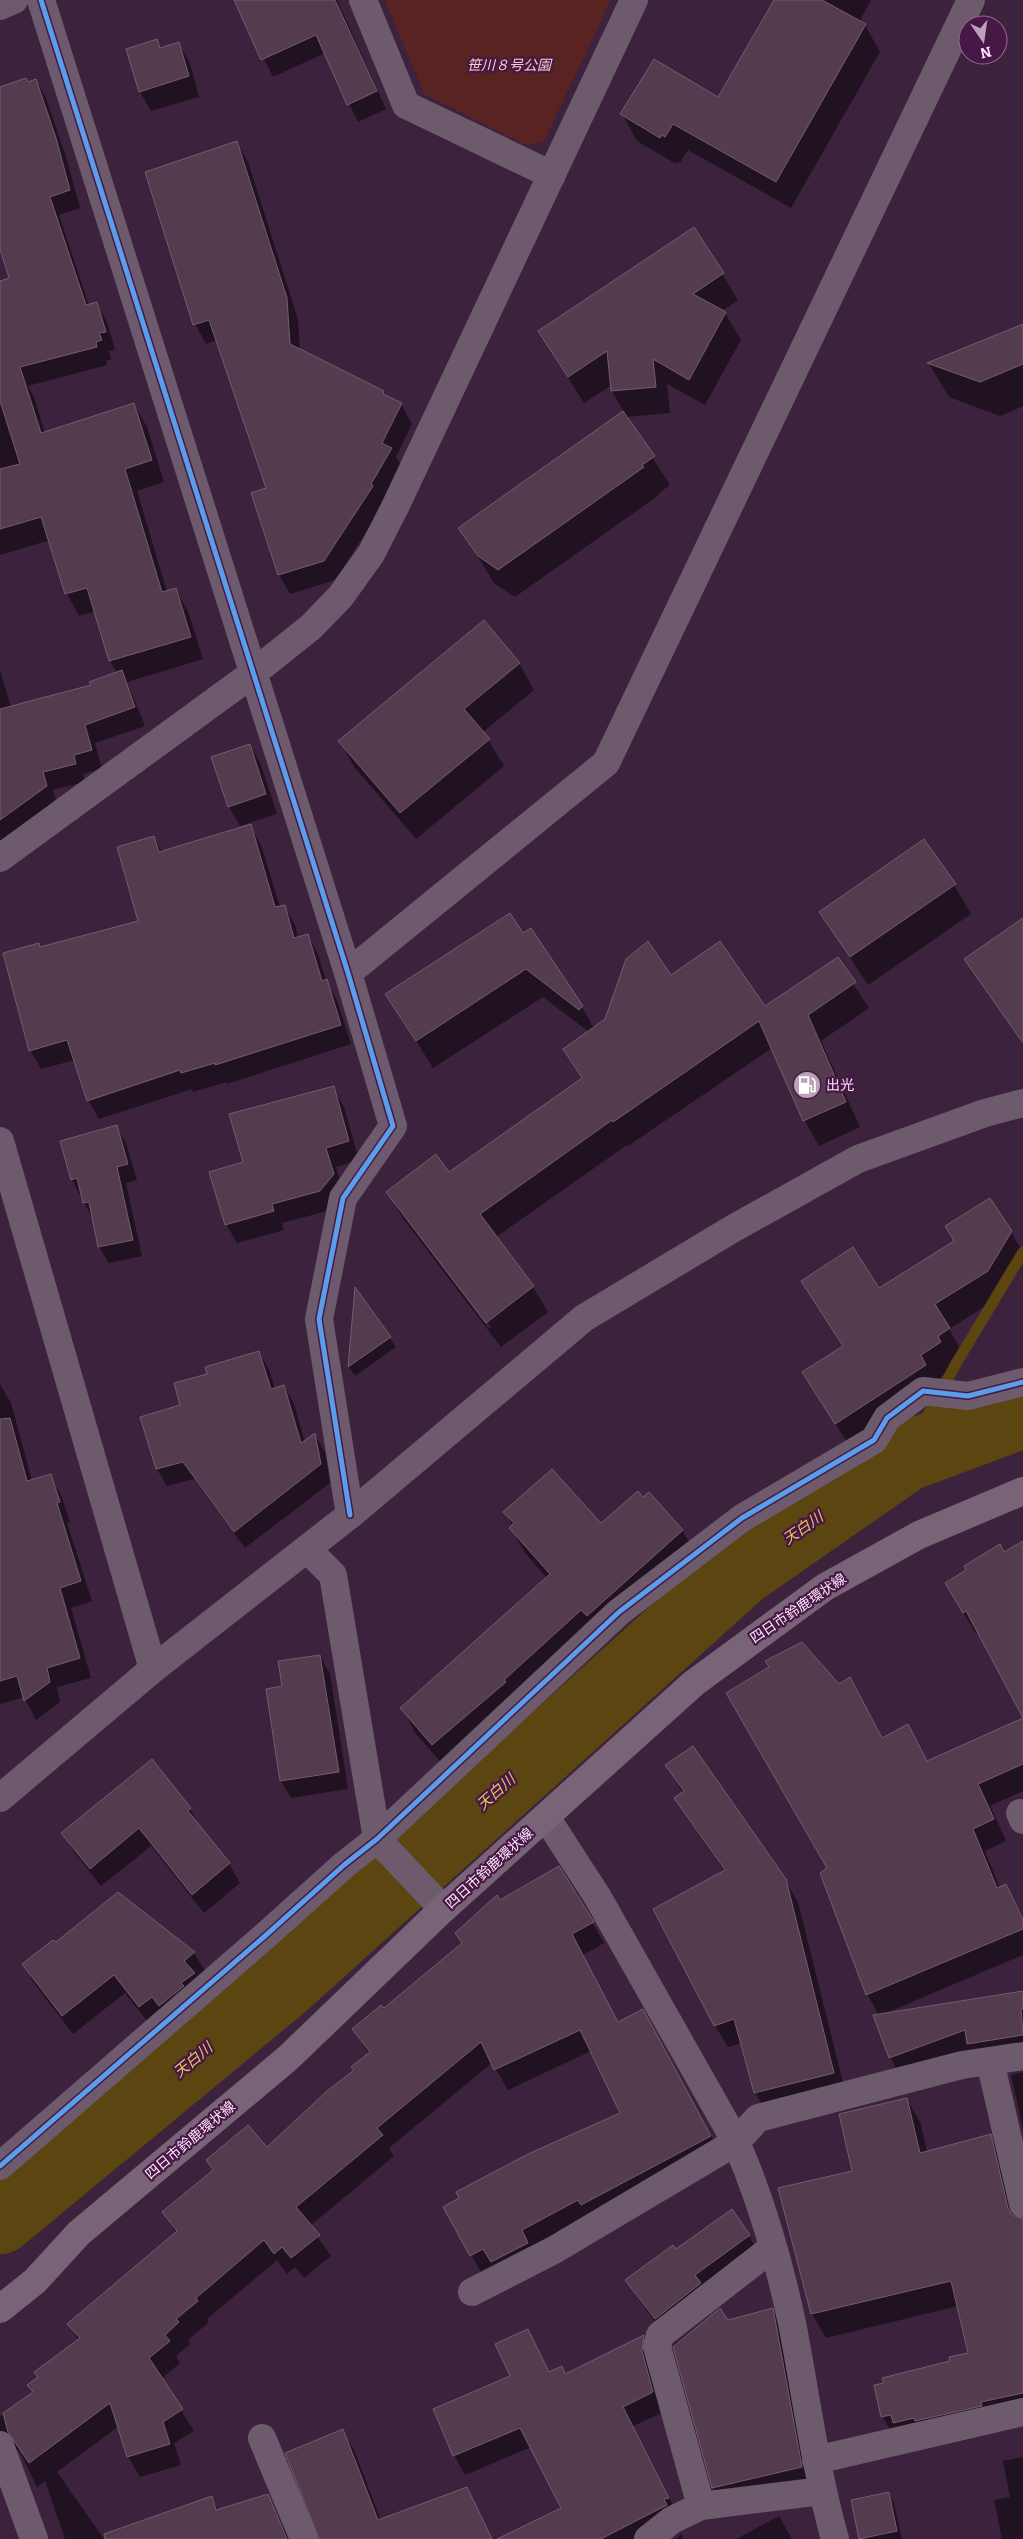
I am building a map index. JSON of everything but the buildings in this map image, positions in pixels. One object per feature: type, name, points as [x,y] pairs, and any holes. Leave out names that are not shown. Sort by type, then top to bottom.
[{"type":"main road","name":"四日市鈴鹿環状線","points":[[0,2309],[35,2281],[79,2233],[288,2058],[443,1909],[694,1683],[825,1587],[919,1536],[1023,1491]]},
{"type":"street","points":[[0,6],[14,0]]},
{"type":"street","points":[[41,0],[252,674],[348,973],[393,1126],[343,1198],[319,1318],[350,1515]]},
{"type":"street","points":[[363,0],[406,105],[552,175]]},
{"type":"street","points":[[0,858],[252,674],[311,627],[340,597],[371,554],[395,507],[634,0]]},
{"type":"street","points":[[348,973],[606,763],[971,0]]},
{"type":"street","points":[[0,1798],[153,1669],[350,1515],[584,1318],[734,1228],[858,1159],[986,1113],[1023,1103]]},
{"type":"street","points":[[0,1142],[153,1669]]},
{"type":"street","points":[[0,2166],[376,1839],[619,1612],[742,1518],[874,1440],[887,1418],[923,1391],[968,1396],[1023,1382]]},
{"type":"street","points":[[307,1549],[334,1575],[376,1839],[443,1909]]},
{"type":"street","points":[[546,1817],[597,1896],[736,2142],[761,2205],[791,2321],[822,2491],[835,2539]]},
{"type":"street","points":[[472,2292],[554,2250],[736,2142],[758,2118],[962,2065],[1023,2056]]},
{"type":"street","points":[[990,2061],[1023,2204]]},
{"type":"street","points":[[701,2506],[657,2347],[660,2335],[772,2248]]},
{"type":"street","points":[[816,2460],[1023,2412]]},
{"type":"street","points":[[262,2438],[304,2539]]},
{"type":"street","points":[[0,2445],[34,2539]]},
{"type":"street","points":[[648,2539],[672,2520],[701,2506],[822,2491]]},
{"type":"green space","name":"笹川８号公園","points":[[385,0],[611,0],[544,141],[528,146],[424,94]]},
{"type":"waterway","points":[[905,1457],[957,1362],[1023,1252]]},
{"type":"waterway","name":"天白川","points":[[0,2219],[283,1985],[740,1572],[905,1457],[1023,1413]]},
{"type":"cycle path","points":[[41,0],[348,973],[393,1126],[343,1198],[319,1319],[350,1515]]},
{"type":"cycle path","points":[[0,2166],[344,1865],[377,1839],[619,1612],[742,1518],[874,1440],[887,1418],[923,1391],[968,1396],[1023,1382]]},
{"type":"place","name":"出光","points":[[807,1085]]}]
